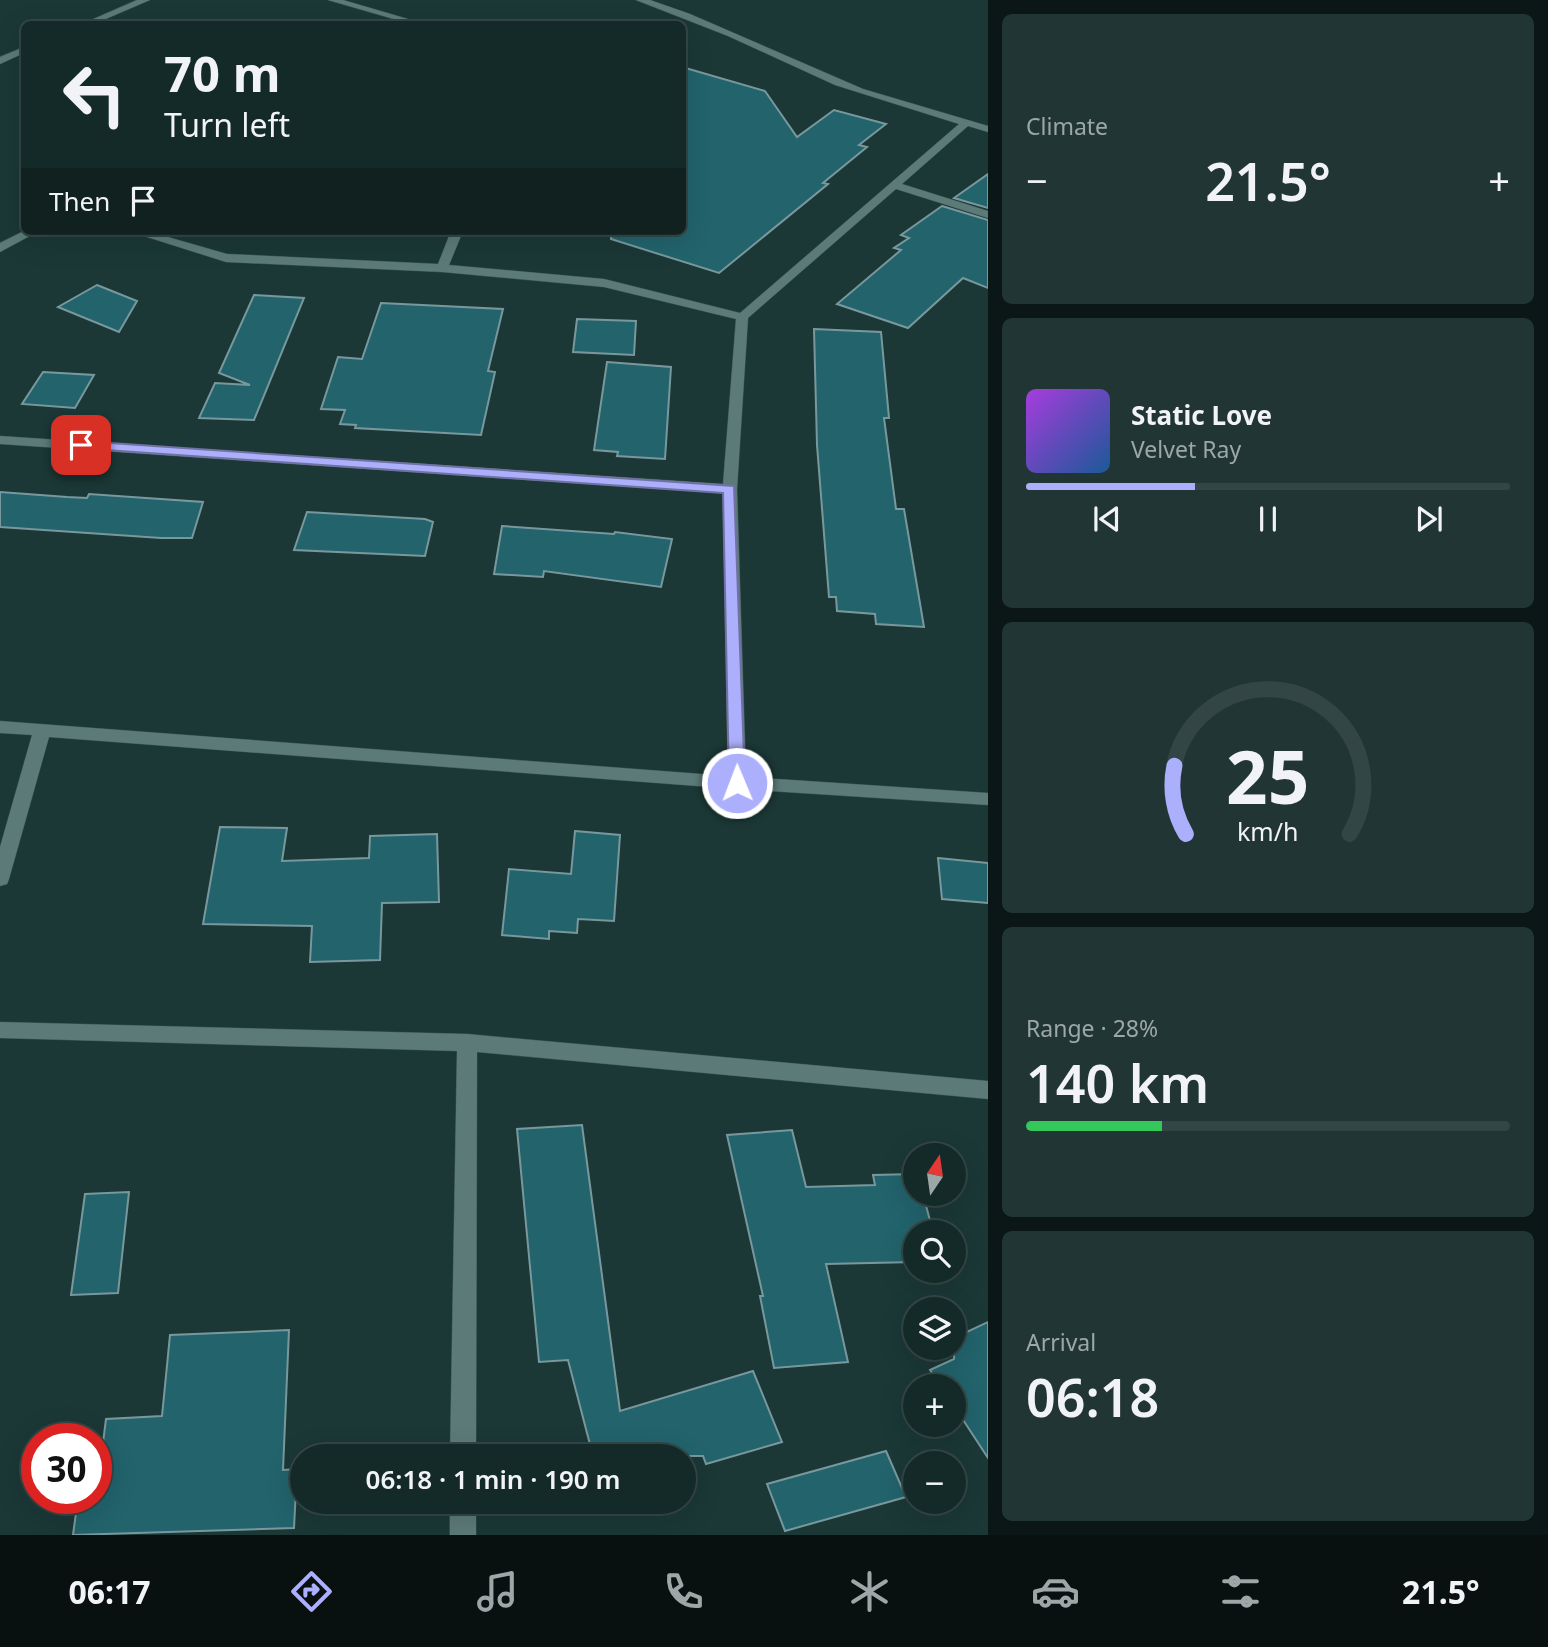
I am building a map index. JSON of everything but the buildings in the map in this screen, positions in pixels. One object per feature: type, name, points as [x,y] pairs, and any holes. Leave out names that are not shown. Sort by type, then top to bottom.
[{"type":"street","points":[[94,21],[145,0]]},
{"type":"street","points":[[333,0],[409,21]]},
{"type":"street","points":[[641,0],[695,16],[743,41],[848,86],[988,129]]},
{"type":"street","points":[[2,59],[21,51]]},
{"type":"street","points":[[737,783],[730,489],[742,317],[897,186],[967,122]]},
{"type":"street","points":[[897,186],[988,215]]},
{"type":"street","points":[[0,248],[25,235]]},
{"type":"street","points":[[148,235],[226,258],[442,268],[604,283],[742,317]]},
{"type":"street","points":[[442,268],[455,235]]},
{"type":"street","points":[[0,440],[730,489]]},
{"type":"street","points":[[0,727],[737,783],[988,799]]},
{"type":"street","points":[[0,880],[42,731]]},
{"type":"street","points":[[0,1030],[467,1044],[988,1090]]},
{"type":"street","points":[[463,1444],[467,1044]]},
{"type":"street","points":[[463,1514],[463,1535]]},
{"type":"route","points":[[81,445],[730,489],[737,783]]}]
